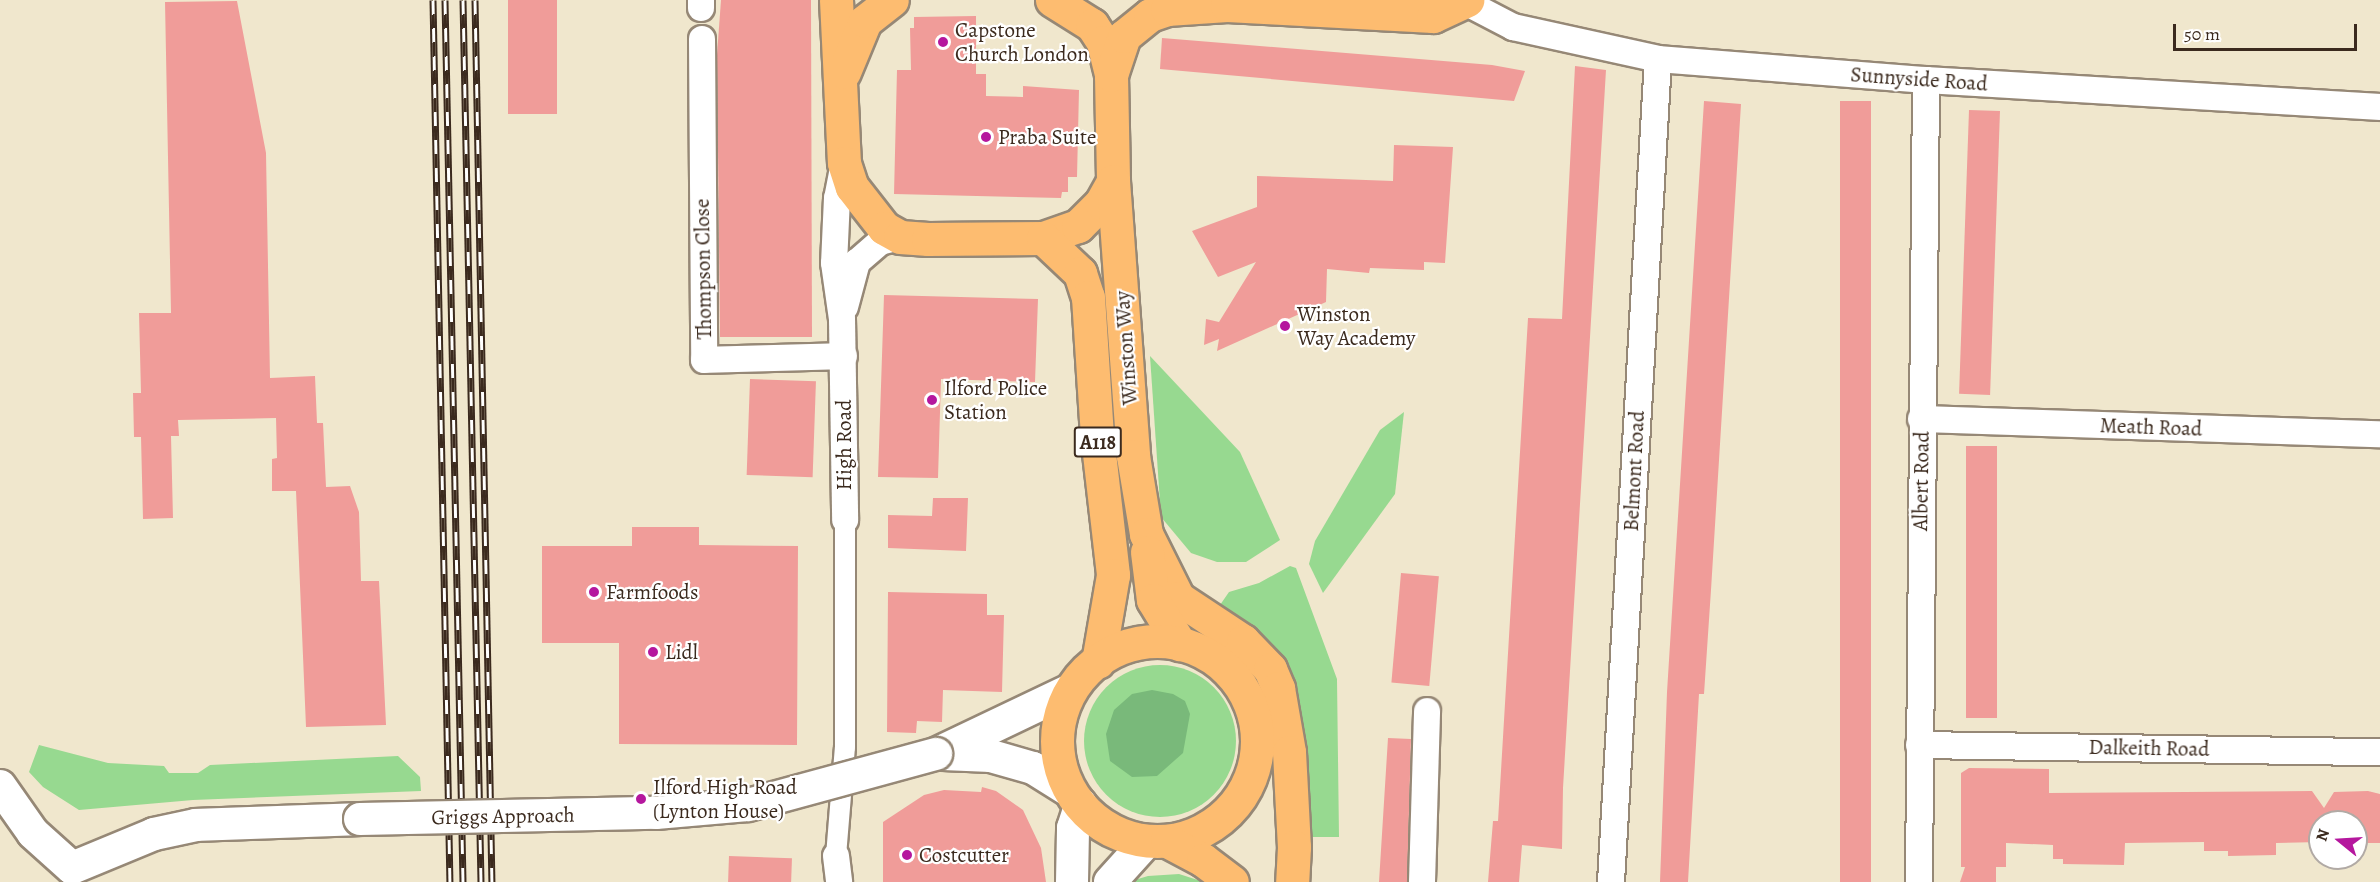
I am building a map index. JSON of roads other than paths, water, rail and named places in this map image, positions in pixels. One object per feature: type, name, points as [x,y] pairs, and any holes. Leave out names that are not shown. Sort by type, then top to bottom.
[{"type":"main road","name":"High Road","points":[[836,0],[843,77],[844,163]]},
{"type":"main road","name":"High Road","points":[[843,77],[866,21],[892,0]]},
{"type":"main road","name":"A118","points":[[1052,0],[1092,25],[1103,42],[1111,75],[1113,167]]},
{"type":"main road","points":[[1111,75],[1124,36],[1150,15],[1167,9],[1237,3],[1433,16],[1468,1]]},
{"type":"main road","points":[[844,163],[852,187],[872,216],[900,237],[1043,238],[1078,226],[1101,203],[1113,167]]},
{"type":"main road","name":"Winston Way","points":[[1113,167],[1133,456],[1146,534],[1178,598],[1243,641],[1270,669],[1278,688],[1289,752],[1294,847],[1292,882]]},
{"type":"main road","name":"Winston Way","points":[[1043,238],[1080,273],[1088,297],[1097,436],[1113,576],[1098,662]]},
{"type":"main road","name":"A118","points":[[1146,534],[1153,600],[1180,644]]},
{"type":"main road","points":[[1157,841],[1191,836],[1213,825],[1246,790],[1255,767],[1258,740],[1254,714],[1244,689],[1227,668],[1205,653],[1180,644],[1142,644],[1123,648],[1082,674],[1068,691],[1057,740],[1074,796],[1099,822],[1122,835],[1157,841],[1203,860],[1232,882]]},
{"type":"main road","points":[[1255,767],[1269,807],[1282,882]]},
{"type":"street","name":"Sunnyside Road","points":[[1468,1],[1513,27],[1658,59],[1926,80],[2380,107]]},
{"type":"street","name":"Thompson Close","points":[[702,39],[704,360],[843,356]]},
{"type":"street","name":"Belmont Road","points":[[1611,882],[1658,59]]},
{"type":"street","name":"Albert Road","points":[[1918,882],[1926,80]]},
{"type":"street","name":"High Road","points":[[836,855],[845,747],[845,520],[842,319],[834,263],[837,198],[844,163]]},
{"type":"street","name":"High Road","points":[[842,319],[857,262],[880,242],[900,237]]},
{"type":"street","name":"Meath Road","points":[[1922,419],[2380,435]]},
{"type":"street","name":"Griggs Approach","points":[[71,875],[154,834],[196,825],[656,813],[748,805],[936,754],[1068,691]]},
{"type":"street","points":[[1422,882],[1427,711]]},
{"type":"street","name":"Dalkeith Road","points":[[1919,745],[2380,752]]},
{"type":"street","name":"Griggs Approach","points":[[936,754],[991,756],[1033,768],[1074,796]]},
{"type":"street","points":[[0,786],[33,833],[71,875]]},
{"type":"street","points":[[1072,882],[1074,796]]},
{"type":"street","points":[[1110,882],[1157,841]]},
{"type":"street","points":[[836,855],[838,882]]},
{"type":"railway","points":[[433,0],[450,882]]},
{"type":"railway","points":[[445,0],[463,882]]},
{"type":"railway","points":[[463,0],[481,882]]},
{"type":"railway","points":[[475,0],[492,882]]},
{"type":"place","name":"Capstone Church London","points":[[943,42]]},
{"type":"place","name":"Praba Suite","points":[[986,137]]},
{"type":"place","name":"Winston Way Academy","points":[[1285,326]]},
{"type":"place","name":"Ilford Police Station","points":[[932,400]]},
{"type":"place","name":"Farmfoods","points":[[594,592]]},
{"type":"place","name":"Lidl","points":[[653,652]]},
{"type":"place","name":"Ilford High Road (Lynton House)","points":[[641,799]]},
{"type":"place","name":"Costcutter","points":[[907,855]]}]
